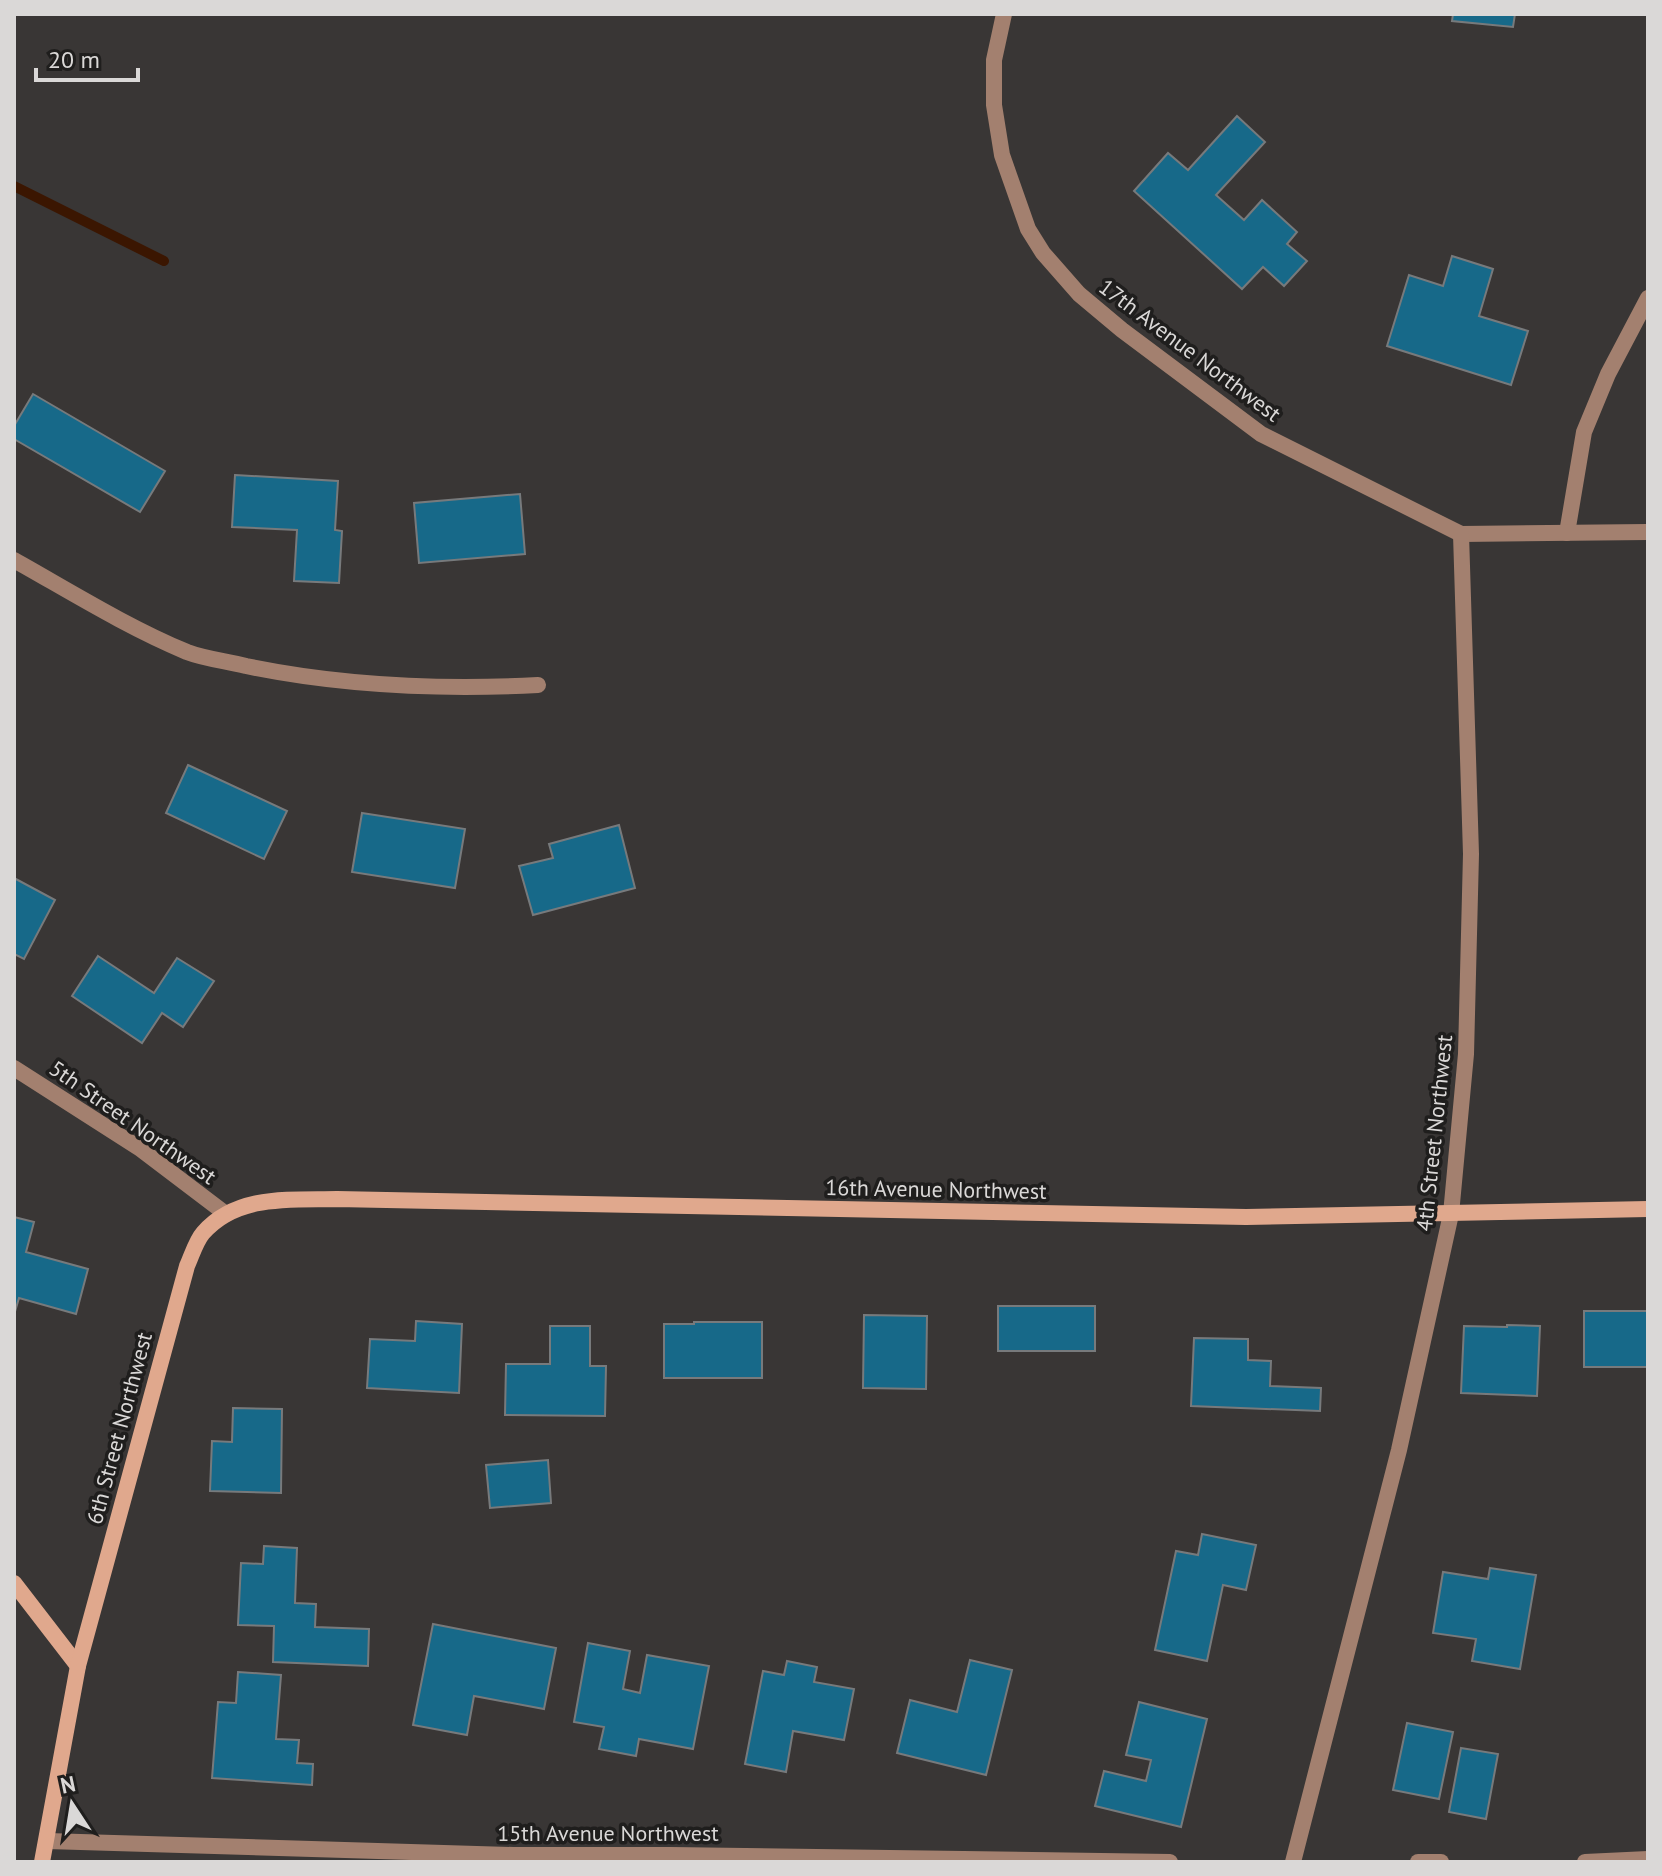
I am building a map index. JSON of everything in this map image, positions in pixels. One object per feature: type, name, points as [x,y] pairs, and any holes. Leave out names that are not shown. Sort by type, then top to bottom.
[{"type":"main road","name":"16th Avenue Northwest","points":[[226,1214],[244,1206],[271,1201],[337,1199],[1246,1217],[1648,1209]]},
{"type":"main road","name":"6th Street Northwest","points":[[42,1862],[78,1666],[187,1266],[201,1235],[226,1214]]},
{"type":"main road","points":[[14,1583],[78,1666]]},
{"type":"street","name":"17th Avenue Northwest","points":[[1004,14],[994,60],[994,105],[1002,155],[1028,229],[1043,253],[1079,294],[1261,434],[1461,534]]},
{"type":"street","points":[[1567,533],[1584,432],[1608,374],[1646,307]]},
{"type":"street","points":[[1461,534],[1648,532]]},
{"type":"street","name":"4th Street Northwest","points":[[1293,1862],[1399,1450],[1451,1214],[1466,1054],[1471,854],[1461,534]]},
{"type":"street","points":[[14,560],[125,622],[190,653],[301,677],[352,683],[478,688],[538,685]]},
{"type":"street","name":"5th Street Northwest","points":[[14,1068],[139,1148],[226,1214]]},
{"type":"street","name":"15th Avenue Northwest","points":[[47,1841],[513,1855],[1170,1862]]},
{"type":"street","points":[[1585,1862],[1648,1859]]},
{"type":"street","points":[[1418,1862],[1441,1862]]},
{"type":"building","points":[[1453,14],[1515,14],[1513,27],[1452,21]]},
{"type":"building","points":[[1237,116],[1265,142],[1216,195],[1244,220],[1262,200],[1297,232],[1287,244],[1307,261],[1284,286],[1263,267],[1242,289],[1134,191],[1168,153],[1188,170]]},
{"type":"building","points":[[1452,256],[1493,269],[1479,316],[1528,331],[1511,385],[1387,346],[1409,275],[1443,286]]},
{"type":"building","points":[[33,394],[165,471],[140,512],[14,439],[14,426]]},
{"type":"building","points":[[235,475],[338,481],[335,530],[342,531],[339,583],[294,581],[297,530],[232,527]]},
{"type":"building","points":[[520,494],[525,554],[419,563],[414,503]]},
{"type":"building","points":[[188,765],[287,811],[264,859],[166,813]]},
{"type":"building","points":[[362,813],[465,829],[455,888],[352,872]]},
{"type":"building","points":[[619,825],[635,888],[533,915],[519,866],[553,858],[549,844]]},
{"type":"building","points":[[14,878],[55,900],[24,959],[14,954]]},
{"type":"building","points":[[98,956],[154,993],[177,958],[214,981],[183,1027],[162,1013],[142,1043],[72,996]]},
{"type":"building","points":[[14,1217],[34,1222],[26,1252],[88,1269],[76,1314],[19,1298],[14,1315]]},
{"type":"building","points":[[998,1306],[1095,1306],[1095,1351],[998,1351]]},
{"type":"building","points":[[1584,1311],[1648,1311],[1648,1367],[1584,1367]]},
{"type":"building","points":[[864,1315],[927,1316],[926,1389],[863,1388]]},
{"type":"building","points":[[416,1321],[462,1324],[459,1393],[367,1388],[370,1339],[415,1341]]},
{"type":"building","points":[[762,1322],[762,1378],[664,1378],[664,1324]]},
{"type":"building","points":[[550,1326],[590,1326],[590,1366],[606,1366],[605,1416],[505,1415],[506,1364],[550,1364]]},
{"type":"building","points":[[1464,1326],[1540,1326],[1537,1396],[1461,1393]]},
{"type":"building","points":[[1194,1338],[1248,1339],[1248,1360],[1271,1361],[1270,1386],[1321,1388],[1320,1411],[1191,1406]]},
{"type":"building","points":[[233,1408],[282,1409],[281,1493],[210,1491],[212,1441],[232,1442]]},
{"type":"building","points":[[548,1460],[551,1503],[490,1508],[486,1465]]},
{"type":"building","points":[[1202,1534],[1256,1545],[1246,1590],[1223,1585],[1207,1661],[1155,1650],[1176,1551],[1198,1555]]},
{"type":"building","points":[[264,1546],[297,1548],[295,1603],[316,1604],[315,1627],[369,1629],[368,1666],[273,1662],[274,1626],[238,1625],[241,1563],[263,1564]]},
{"type":"building","points":[[1490,1568],[1536,1575],[1520,1669],[1472,1661],[1476,1639],[1433,1633],[1443,1572],[1488,1579]]},
{"type":"building","points":[[433,1624],[556,1648],[544,1709],[474,1696],[467,1735],[413,1725]]},
{"type":"building","points":[[588,1643],[630,1651],[623,1689],[640,1693],[647,1655],[709,1666],[693,1749],[639,1739],[636,1756],[599,1749],[604,1727],[574,1722]]},
{"type":"building","points":[[970,1660],[1012,1670],[986,1775],[897,1753],[910,1700],[957,1712]]},
{"type":"building","points":[[787,1661],[817,1667],[814,1682],[854,1689],[844,1740],[793,1731],[786,1772],[745,1764],[763,1671],[784,1675]]},
{"type":"building","points":[[238,1672],[281,1675],[276,1739],[299,1740],[297,1763],[313,1764],[312,1785],[212,1778],[218,1702],[236,1703]]},
{"type":"building","points":[[1139,1702],[1207,1719],[1181,1827],[1095,1806],[1104,1771],[1146,1781],[1151,1760],[1126,1755]]},
{"type":"building","points":[[1407,1723],[1453,1732],[1439,1799],[1393,1790]]},
{"type":"building","points":[[1461,1748],[1498,1754],[1486,1819],[1449,1812]]},
{"type":"waterway","points":[[14,186],[164,261]]}]
